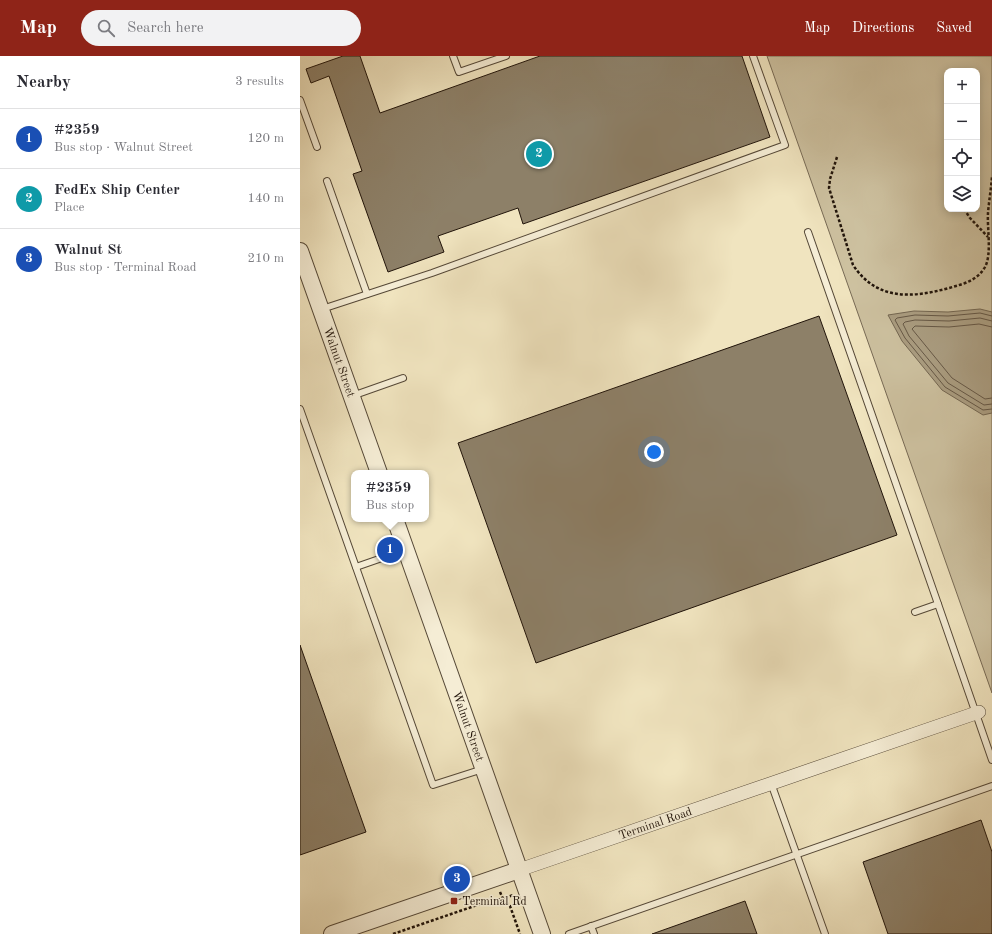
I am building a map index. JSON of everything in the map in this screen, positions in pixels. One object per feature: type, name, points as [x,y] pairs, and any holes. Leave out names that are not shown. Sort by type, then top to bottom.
[{"type":"street","name":"Walnut Street","points":[[300,251],[378,470]]},
{"type":"street","name":"Walnut Street","points":[[396,522],[542,934]]},
{"type":"street","name":"Terminal Road","points":[[332,934],[978,713]]},
{"type":"lane","points":[[454,56],[459,72],[506,56]]},
{"type":"lane","points":[[321,310],[439,270],[785,145],[754,56]]},
{"type":"lane","points":[[300,100],[317,147]]},
{"type":"lane","points":[[327,181],[367,294]]},
{"type":"lane","points":[[808,232],[938,604],[978,713],[992,760]]},
{"type":"lane","points":[[352,396],[403,378]]},
{"type":"lane","points":[[300,409],[433,785],[483,768]]},
{"type":"lane","points":[[356,567],[406,549]]},
{"type":"lane","points":[[915,612],[938,604]]},
{"type":"lane","points":[[772,783],[825,934]]},
{"type":"lane","points":[[569,934],[992,786]]},
{"type":"lane","points":[[591,926],[594,934]]},
{"type":"path","points":[[837,157],[830,179],[829,188],[853,265],[859,274],[871,284],[883,290],[907,296],[922,295],[963,284],[972,280],[985,267],[988,256],[988,213],[992,177]]},
{"type":"path","points":[[966,212],[988,238]]},
{"type":"path","points":[[393,934],[492,900],[503,898],[510,906],[520,934]]},
{"type":"shaded area","points":[[767,56],[992,56],[992,693]]},
{"type":"water","points":[[980,309],[992,312],[992,413],[983,415],[942,390],[902,341],[888,315],[914,311],[948,312]]},
{"type":"building","points":[[343,56],[360,56],[380,113],[540,56],[742,56],[770,137],[523,224],[518,208],[438,236],[444,252],[388,272],[353,174],[362,171],[329,76],[311,83],[306,69]]},
{"type":"building","points":[[819,316],[897,535],[536,663],[458,443]]},
{"type":"building","points":[[300,645],[366,832],[300,855]]},
{"type":"building","points":[[981,820],[992,852],[992,934],[888,934],[863,862]]},
{"type":"building","points":[[745,901],[757,934],[652,934]]},
{"type":"place","name":"FedEx Ship Center","points":[[539,154]]},
{"type":"place","name":"#2359","points":[[390,550]]},
{"type":"place","name":"Walnut St","points":[[457,879]]},
{"type":"place","name":"Terminal Rd","points":[[454,901]]}]
